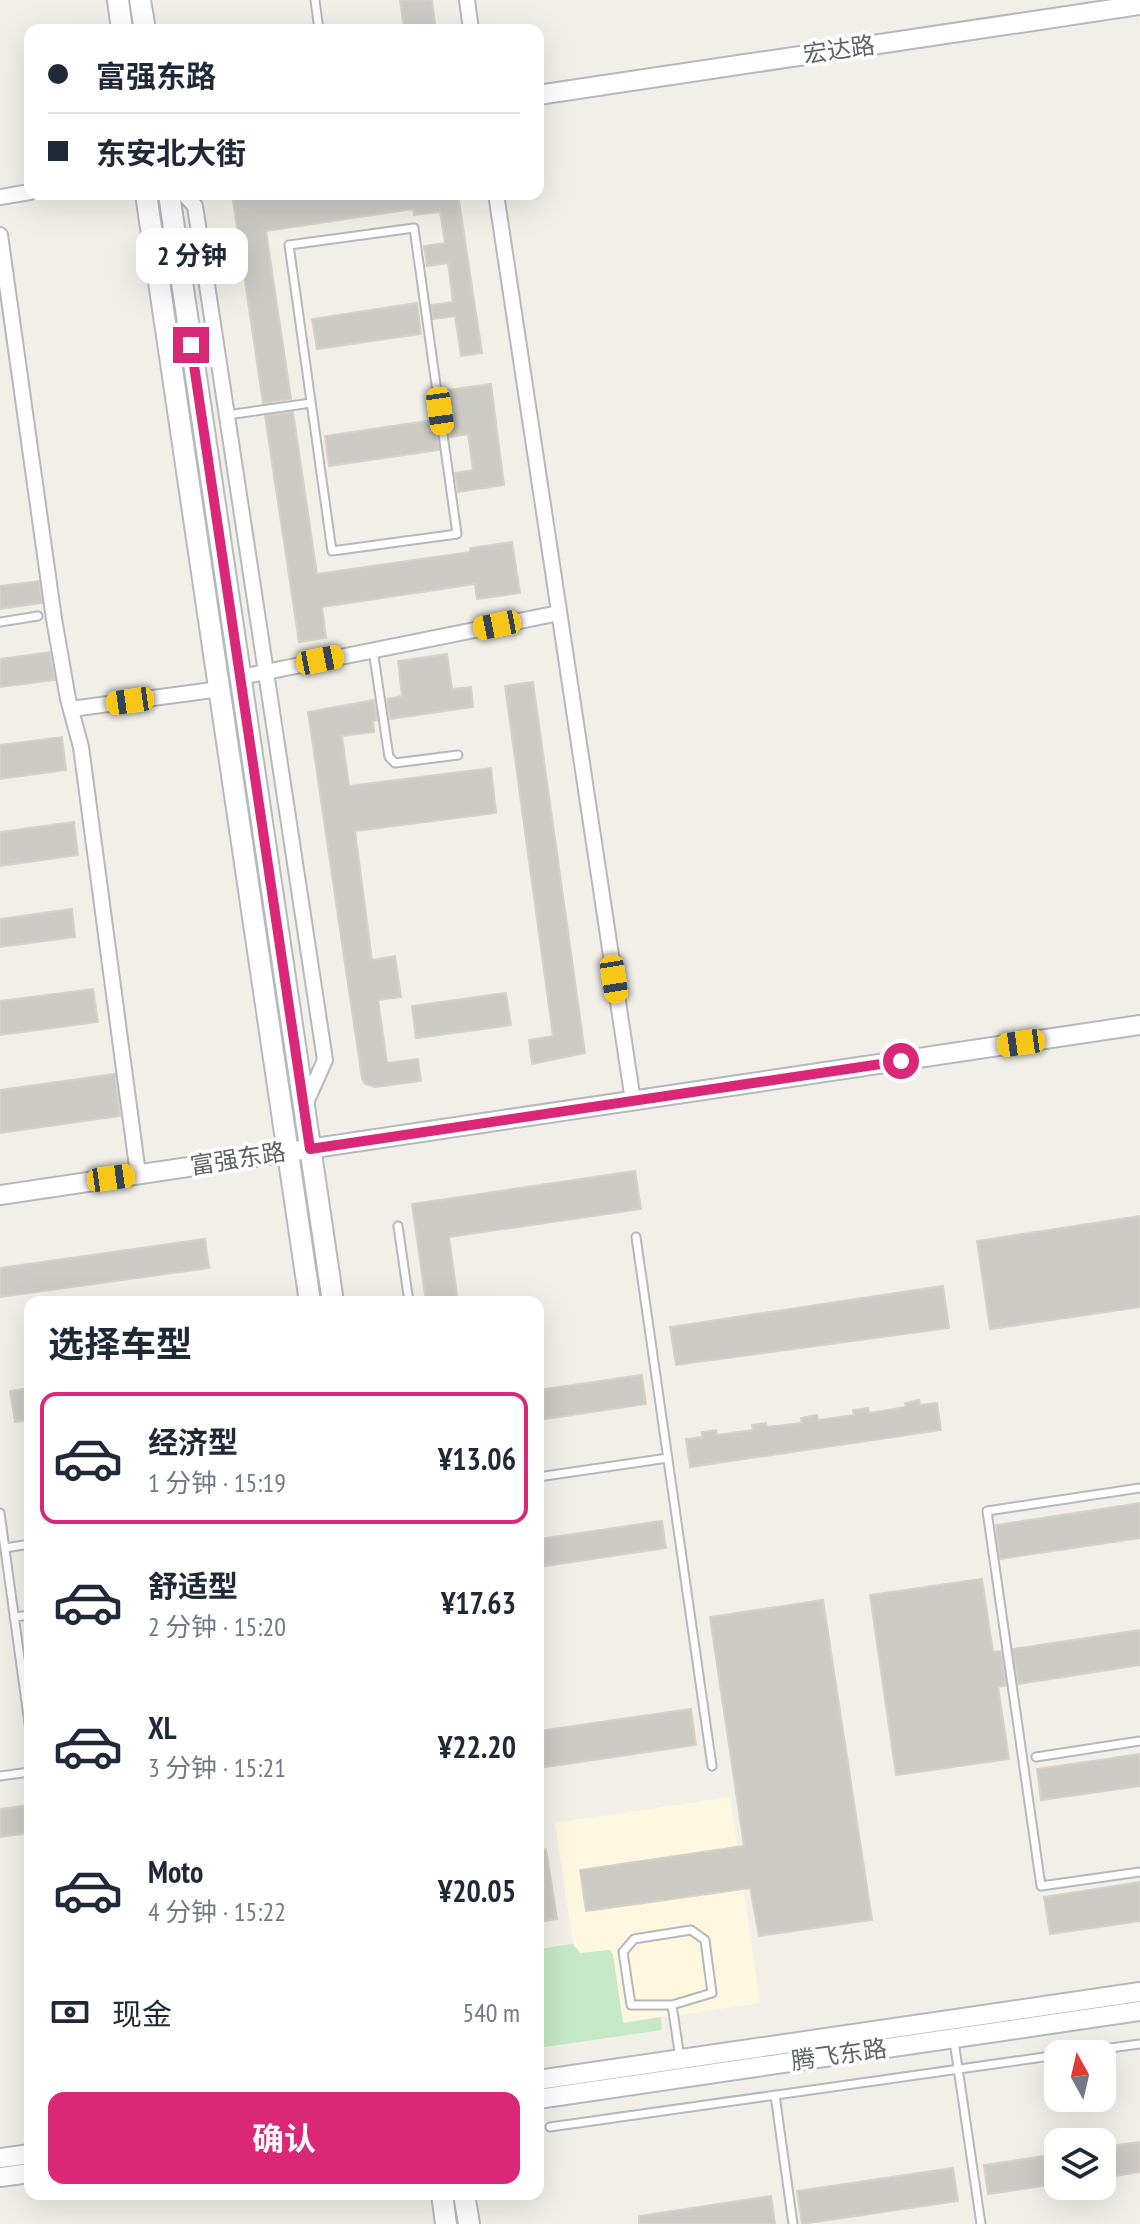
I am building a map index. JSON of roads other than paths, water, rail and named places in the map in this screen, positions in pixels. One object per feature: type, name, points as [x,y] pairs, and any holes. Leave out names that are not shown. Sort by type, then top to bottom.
[{"type":"main road","points":[[118,0],[121,24]]},
{"type":"main road","points":[[140,0],[144,24]]},
{"type":"main road","points":[[147,200],[309,1296]]},
{"type":"main road","points":[[170,200],[332,1296]]},
{"type":"main road","points":[[443,2200],[446,2224]]},
{"type":"main road","points":[[465,2200],[469,2224]]},
{"type":"street","points":[[467,0],[470,24]]},
{"type":"street","name":"宏达路","points":[[544,94],[1087,6],[1140,5]]},
{"type":"street","points":[[0,197],[24,193]]},
{"type":"street","points":[[190,200],[195,206],[325,1060],[304,1108]]},
{"type":"street","points":[[497,200],[633,1101]]},
{"type":"street","points":[[0,235],[54,619],[81,747],[138,1174]]},
{"type":"street","points":[[241,677],[559,613]]},
{"type":"street","points":[[71,709],[220,689]]},
{"type":"street","name":"富强东路","points":[[0,1195],[1140,1025]]},
{"type":"street","name":"腾飞东路","points":[[544,2079],[1140,1992]]},
{"type":"street","name":"腾飞东路","points":[[544,2098],[1140,2011]]},
{"type":"street","points":[[0,2158],[24,2155]]},
{"type":"street","points":[[0,2177],[24,2174]]},
{"type":"lane","points":[[315,0],[318,24]]},
{"type":"lane","points":[[414,228],[457,534],[332,551],[311,403],[289,245],[414,228]]},
{"type":"lane","points":[[227,415],[311,403]]},
{"type":"lane","points":[[0,622],[38,616]]},
{"type":"lane","points":[[373,650],[389,757],[395,763],[458,755]]},
{"type":"lane","points":[[398,1226],[408,1296]]},
{"type":"lane","points":[[636,1237],[712,1766]]},
{"type":"lane","points":[[544,1476],[668,1458]]},
{"type":"lane","points":[[1140,1488],[987,1511],[1041,1886],[1140,1872]]},
{"type":"lane","points":[[0,1513],[24,1688]]},
{"type":"lane","points":[[5,1548],[24,1545]]},
{"type":"lane","points":[[14,1617],[24,1616]]},
{"type":"lane","points":[[1036,1757],[1140,1741]]},
{"type":"lane","points":[[0,1776],[24,1773]]},
{"type":"lane","points":[[691,1930],[705,1940],[712,1993],[672,2005],[631,2005],[623,1952],[634,1939],[691,1930]]},
{"type":"lane","points":[[672,2005],[680,2059]]},
{"type":"lane","points":[[954,2038],[981,2224]]},
{"type":"lane","points":[[1116,2047],[1140,2044]]},
{"type":"lane","points":[[550,2127],[1044,2057]]},
{"type":"lane","points":[[775,2095],[793,2224]]}]
